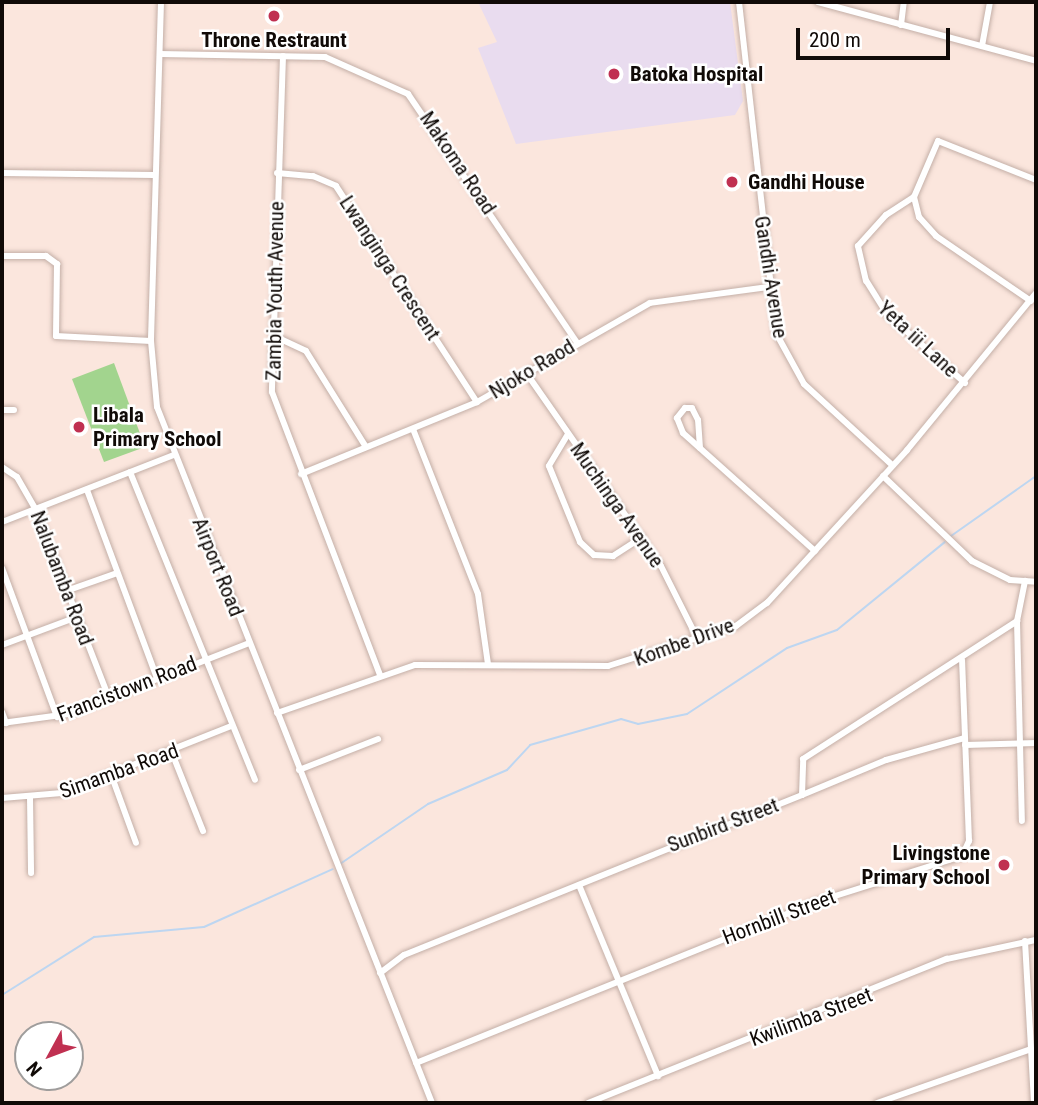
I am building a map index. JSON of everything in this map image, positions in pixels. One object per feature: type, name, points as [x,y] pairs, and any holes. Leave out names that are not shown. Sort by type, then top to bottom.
[{"type":"street","name":"Airport Road","points":[[160,2],[151,341],[158,407],[174,455],[432,1103]]},
{"type":"street","name":"Gandhi Avenue","points":[[739,2],[769,287],[788,362],[813,394],[892,465]]},
{"type":"street","points":[[818,2],[1036,61]]},
{"type":"street","points":[[901,25],[904,2]]},
{"type":"street","points":[[982,46],[990,2]]},
{"type":"street","name":"Makoma Road","points":[[160,54],[283,56],[341,61],[422,108],[577,343]]},
{"type":"street","name":"Zambia Youth Avenue","points":[[283,56],[274,336],[275,405],[380,675]]},
{"type":"street","points":[[1031,301],[936,236],[919,217],[914,197],[940,141],[1036,180]]},
{"type":"street","points":[[2,173],[154,175]]},
{"type":"street","name":"Lwanginga Crescent","points":[[278,173],[313,176],[336,186],[477,402]]},
{"type":"street","name":"Yeta iii Lane","points":[[914,197],[871,228],[858,246],[859,261],[887,314],[965,383]]},
{"type":"street","points":[[2,256],[46,256],[57,264],[56,336],[151,341]]},
{"type":"street","name":"Njoko Raod","points":[[300,474],[477,402],[650,303],[769,287]]},
{"type":"street","name":"Kombe Drive","points":[[277,713],[380,675],[424,663],[608,666],[698,640],[754,614],[815,551],[965,383],[1036,293]]},
{"type":"street","points":[[274,336],[306,351],[366,447]]},
{"type":"street","name":"Muchinga Avenue","points":[[527,374],[642,537],[698,640]]},
{"type":"street","points":[[700,448],[698,419],[692,408],[685,408],[679,428],[700,448],[815,551]]},
{"type":"street","points":[[2,410],[14,410]]},
{"type":"street","points":[[413,429],[478,594],[488,664]]},
{"type":"street","points":[[568,434],[549,466],[580,541],[594,555],[613,556],[642,537]]},
{"type":"street","points":[[2,522],[174,455]]},
{"type":"street","name":"Nalubamba Road","points":[[2,467],[17,477],[36,510],[109,698]]},
{"type":"street","points":[[130,472],[255,780]]},
{"type":"street","points":[[883,476],[972,561],[1025,581],[1036,582]]},
{"type":"street","points":[[87,490],[157,678]]},
{"type":"street","points":[[2,568],[57,717]]},
{"type":"street","points":[[66,591],[117,573]]},
{"type":"street","points":[[1022,821],[1024,743],[1017,621],[1025,581]]},
{"type":"street","points":[[2,645],[76,617]]},
{"type":"street","name":"Sunbird Street","points":[[380,973],[404,955],[802,795],[803,759],[962,660],[1017,621]]},
{"type":"street","name":"Francistown Road","points":[[4,723],[57,717],[249,643]]},
{"type":"street","name":"Hornbill Street","points":[[416,1063],[619,986],[816,902],[962,856],[969,841],[962,660]]},
{"type":"street","points":[[2,712],[4,723]]},
{"type":"street","name":"Simamba Road","points":[[2,797],[30,797],[112,777],[231,726]]},
{"type":"street","points":[[299,770],[378,739]]},
{"type":"street","points":[[802,795],[886,760],[965,741],[1036,743]]},
{"type":"street","points":[[172,753],[203,831]]},
{"type":"street","points":[[112,777],[136,844]]},
{"type":"street","points":[[30,797],[31,873]]},
{"type":"street","points":[[579,885],[658,1076]]},
{"type":"street","name":"Kwilimba Street","points":[[588,1103],[947,959],[1036,940]]},
{"type":"street","points":[[1025,941],[1034,1103]]},
{"type":"street","points":[[877,1103],[1031,1049]]},
{"type":"shaded area","name":"Batoka Hospital","points":[[478,2],[730,2],[743,101],[735,115],[516,144],[478,48],[497,42]]},
{"type":"green space","points":[[114,363],[145,447],[104,462],[72,379]]},
{"type":"waterway","points":[[951,536],[1036,476]]},
{"type":"waterway","points":[[340,864],[428,804],[507,770],[530,745],[621,719],[638,724],[687,714],[787,648],[837,630],[945,542]]},
{"type":"waterway","points":[[2,995],[94,937],[204,927],[333,869]]},
{"type":"place","name":"Throne Restraunt","points":[[274,16]]},
{"type":"place","name":"Batoka Hospital","points":[[614,74]]},
{"type":"place","name":"Gandhi House","points":[[732,182]]},
{"type":"place","name":"Libala Primary School","points":[[79,427]]},
{"type":"place","name":"Livingstone Primary School","points":[[1004,865]]}]
